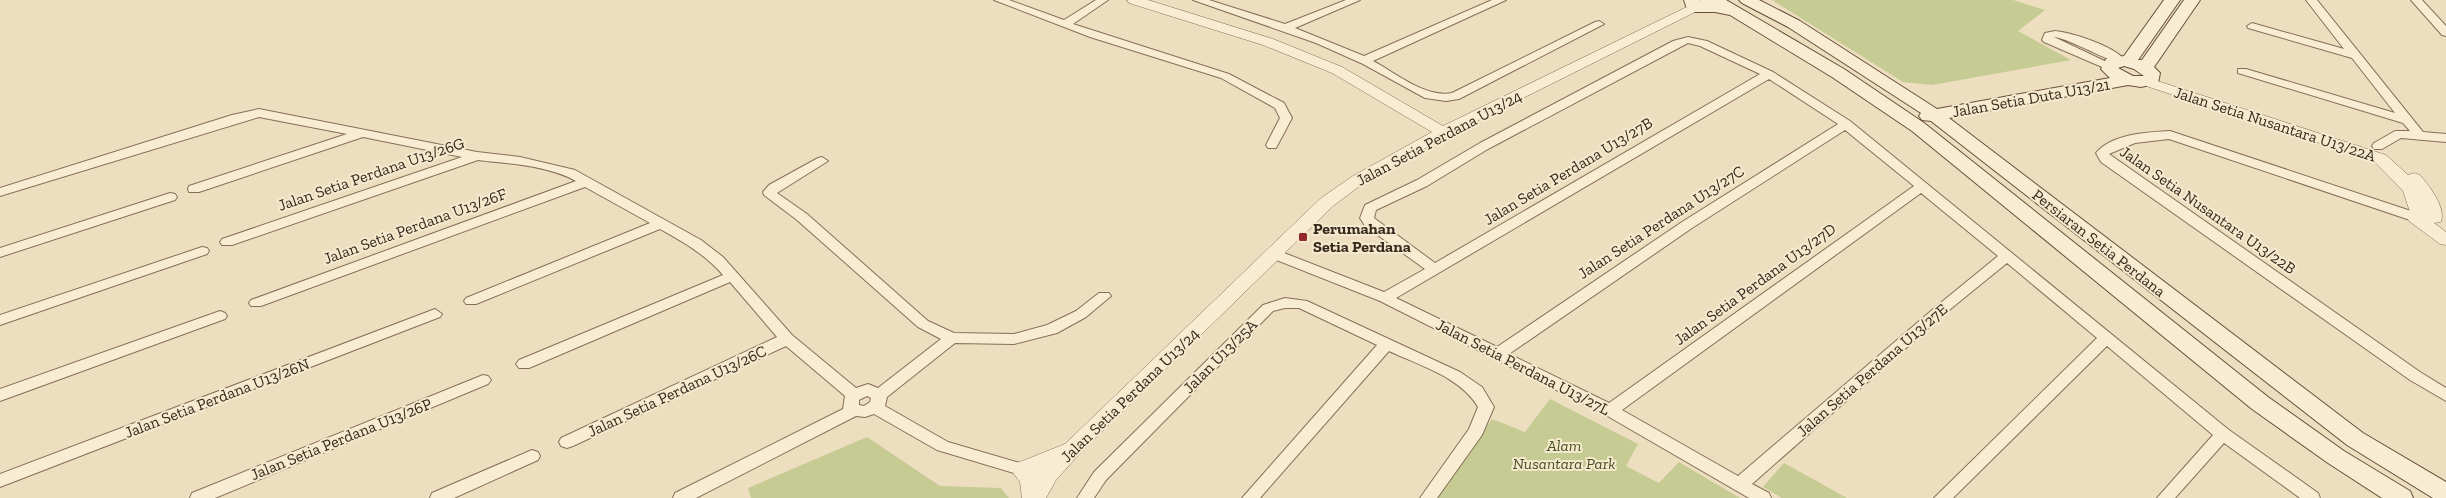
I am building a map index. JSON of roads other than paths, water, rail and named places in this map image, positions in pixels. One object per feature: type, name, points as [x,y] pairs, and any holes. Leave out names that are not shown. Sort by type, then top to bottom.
[{"type":"main road","name":"Persiaran Setia Perdana","points":[[1713,0],[1742,4],[1794,24],[1890,85],[1969,142],[2355,439],[2446,494]]},
{"type":"main road","name":"Jalan Setia Duta U13/21","points":[[1967,106],[2117,65],[2172,0]]},
{"type":"main road","points":[[2117,65],[2142,76],[2192,0]]},
{"type":"main road","points":[[1693,4],[1715,7],[1742,4]]},
{"type":"main road","name":"Persiaran Setia Perdana","points":[[1742,4],[1813,58],[1918,127],[2260,403],[2336,457],[2401,498]]},
{"type":"main road","points":[[1813,58],[1854,78],[1898,106],[1928,114],[1927,125],[1973,165],[1989,186]]},
{"type":"main road","name":"Jalan Setia Duta U13/21","points":[[1928,114],[2142,76]]},
{"type":"main road","points":[[1890,85],[1927,100],[1967,106],[1960,116],[1959,126],[1969,142]]},
{"type":"main road","points":[[2355,439],[2394,472],[2434,498]]},
{"type":"street","points":[[999,0],[1239,82],[1280,106],[1285,113],[1286,118],[1272,145]]},
{"type":"street","points":[[1065,24],[1103,0]]},
{"type":"street","points":[[1134,0],[1268,42],[1337,70],[1443,132]]},
{"type":"street","points":[[1198,0],[1287,27],[1365,60],[1433,98],[1455,96],[1599,24]]},
{"type":"street","points":[[1287,27],[1355,0]]},
{"type":"street","points":[[1365,60],[1501,0]]},
{"type":"street","name":"Jalan Setia Perdana U13/24","points":[[1034,498],[1049,474],[1074,447],[1327,202],[1360,179],[1443,132],[1693,4],[1713,0]]},
{"type":"street","points":[[2312,0],[2419,134]]},
{"type":"street","points":[[2416,0],[2446,33]]},
{"type":"street","points":[[2252,26],[2356,56]]},
{"type":"street","points":[[2054,32],[2064,35],[2117,65],[2048,40],[2049,35],[2054,32]]},
{"type":"street","points":[[1435,269],[1370,223],[1367,218],[1370,208],[1422,183],[1484,146],[1677,43],[1688,40],[1703,43],[1769,74],[1846,124],[2105,339],[2223,434],[2312,498]]},
{"type":"street","points":[[2242,71],[2408,121]]},
{"type":"street","name":"Jalan Setia Perdana U13/27B","points":[[1385,298],[1769,74]]},
{"type":"street","name":"Jalan Setia Nusantara U13/22A","points":[[2142,76],[2382,152],[2436,228]]},
{"type":"street","points":[[0,192],[249,114],[273,114],[477,156]]},
{"type":"street","points":[[1424,122],[1462,123]]},
{"type":"street","points":[[1424,122],[1427,134],[1424,143]]},
{"type":"street","name":"Jalan Setia Perdana U13/27C","points":[[1498,354],[1687,225],[1846,124]]},
{"type":"street","points":[[194,190],[363,132]]},
{"type":"street","points":[[2382,152],[2399,134],[2419,134],[2446,138]]},
{"type":"street","name":"Jalan Setia Nusantara U13/22B","points":[[2436,228],[2170,135],[2154,135],[2108,147],[2102,153],[2105,159],[2258,268],[2414,376],[2446,395]]},
{"type":"street","name":"Jalan Setia Perdana U13/26G","points":[[227,242],[477,156],[520,161],[570,172],[662,222],[696,243],[718,260],[788,339],[854,403]]},
{"type":"street","points":[[822,161],[774,188],[770,195],[802,217],[924,324],[952,338],[1014,339],[1052,329],[1082,314],[1104,296]]},
{"type":"street","name":"Jalan Setia Perdana U13/26F","points":[[256,303],[586,182]]},
{"type":"street","name":"Jalan Setia Perdana U13/27D","points":[[1610,410],[1921,187]]},
{"type":"street","points":[[0,253],[170,197]]},
{"type":"street","points":[[471,301],[662,222]]},
{"type":"street","points":[[0,320],[202,251]]},
{"type":"street","name":"Jalan Setia Perdana U13/27L","points":[[1274,254],[1385,298],[1498,354],[1610,410],[1763,498]]},
{"type":"street","name":"Jalan Setia Perdana U13/27E","points":[[1740,484],[1943,308],[2006,257]]},
{"type":"street","points":[[524,364],[732,276]]},
{"type":"street","name":"Jalan U13/25A","points":[[1085,498],[1100,476],[1268,308],[1279,303],[1302,304],[1455,376],[1477,391],[1486,408],[1476,431],[1428,498]]},
{"type":"street","name":"Jalan Setia Perdana U13/26N","points":[[0,481],[434,314]]},
{"type":"street","points":[[0,395],[220,316]]},
{"type":"street","points":[[681,498],[854,403],[867,411],[952,338]]},
{"type":"street","name":"Jalan Setia Perdana U13/26C","points":[[567,442],[788,339]]},
{"type":"street","points":[[1942,498],[2105,339]]},
{"type":"street","points":[[1250,498],[1387,344]]},
{"type":"street","name":"Jalan Setia Perdana U13/26P","points":[[198,498],[483,380]]},
{"type":"street","points":[[877,401],[943,446],[1022,470],[1049,474]]},
{"type":"street","points":[[2165,498],[2223,434]]},
{"type":"street","points":[[1022,470],[1074,447]]},
{"type":"street","points":[[438,498],[532,456]]},
{"type":"street","points":[[1022,470],[1030,480],[1034,498]]},
{"type":"place","name":"Perumahan Setia Perdana","points":[[1303,237]]},
{"type":"park label","name":"Alam Nusantara Park","points":[[1564,454]]}]
